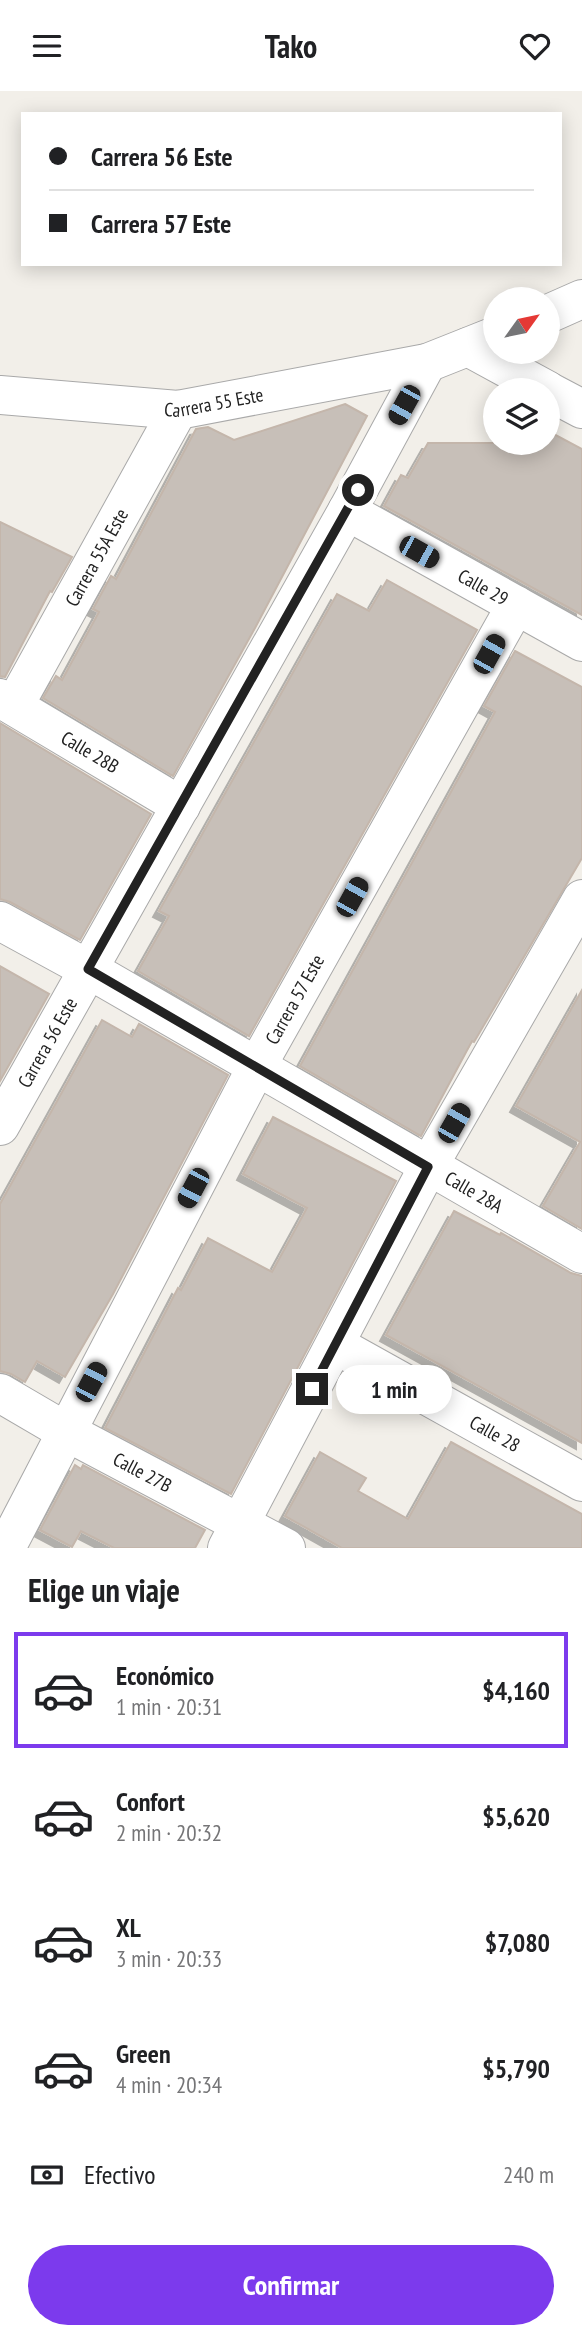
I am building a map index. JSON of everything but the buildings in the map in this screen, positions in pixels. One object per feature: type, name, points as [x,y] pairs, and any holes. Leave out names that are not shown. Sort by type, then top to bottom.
[{"type":"street","points":[[560,309],[582,299]]},
{"type":"street","points":[[427,363],[482,342],[531,378]]},
{"type":"street","name":"Carrera 55 Este","points":[[0,395],[178,410],[427,363]]},
{"type":"street","name":"Carrera 56 Este","points":[[0,1126],[347,511],[427,363]]},
{"type":"street","points":[[560,397],[582,409]]},
{"type":"street","name":"Carrera 55A Este","points":[[7,702],[178,410]]},
{"type":"street","name":"Calle 29","points":[[347,511],[582,642]]},
{"type":"street","name":"Carrera 57 Este","points":[[6,1548],[257,1066],[516,605]]},
{"type":"street","name":"Calle 28B","points":[[7,702],[181,806]]},
{"type":"street","points":[[234,1535],[428,1167],[582,899]]},
{"type":"street","name":"Calle 28A","points":[[0,921],[582,1254]]},
{"type":"street","name":"Calle 28","points":[[336,1345],[582,1482]]},
{"type":"street","name":"Calle 27B","points":[[0,1393],[234,1535],[286,1548]]},
{"type":"route","points":[[312,1389],[428,1167],[88,969],[358,490]]}]
